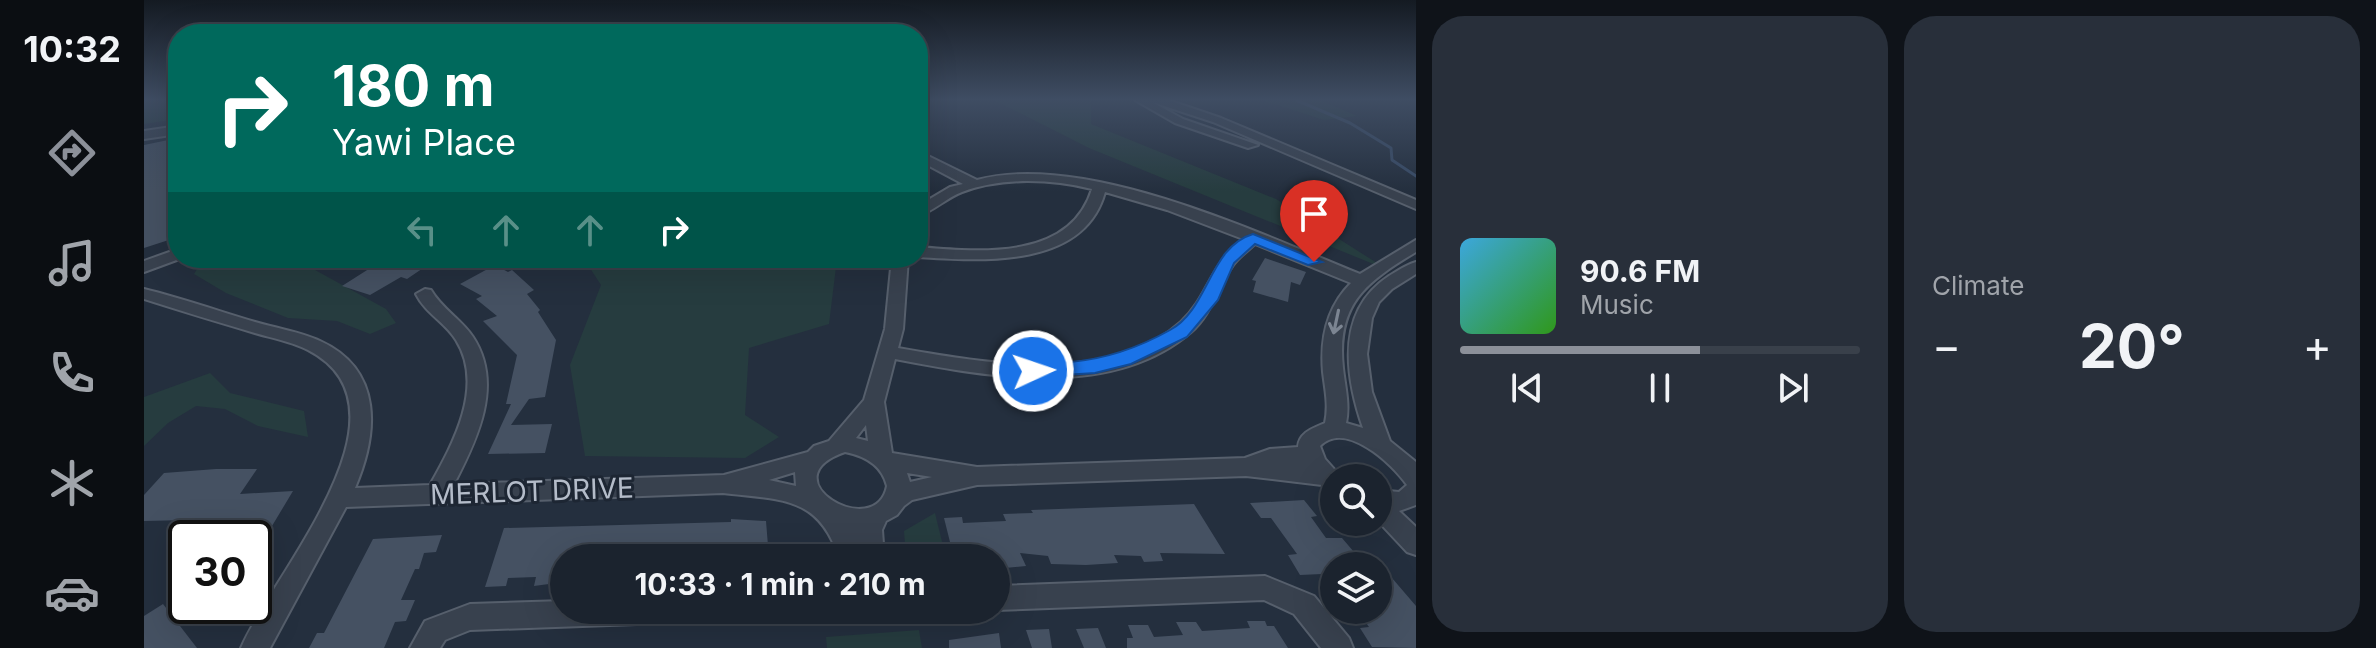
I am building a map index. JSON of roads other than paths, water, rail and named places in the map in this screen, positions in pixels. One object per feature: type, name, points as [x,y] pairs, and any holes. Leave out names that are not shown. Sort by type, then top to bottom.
[{"type":"street","points":[[1204,130],[1290,153]]},
{"type":"street","points":[[1240,130],[1416,202]]},
{"type":"street","points":[[144,135],[168,131]]},
{"type":"street","points":[[928,160],[974,184]]},
{"type":"street","points":[[928,205],[940,197],[974,184],[1039,179],[1100,186],[1158,200],[1359,280]]},
{"type":"street","points":[[928,252],[987,254],[1048,243],[1079,226],[1089,215],[1100,186]]},
{"type":"street","points":[[888,352],[1015,371],[1095,366],[1124,359],[1181,333],[1209,300],[1227,261],[1253,238]]},
{"type":"street","points":[[1333,431],[1340,414],[1333,370],[1337,311],[1359,280],[1416,245]]},
{"type":"street","points":[[144,267],[168,258]]},
{"type":"street","points":[[1392,496],[1414,487],[1381,445],[1370,422],[1357,357],[1362,323],[1372,300],[1391,282],[1416,267]]},
{"type":"street","points":[[837,446],[874,402],[894,329],[899,268]]},
{"type":"street","points":[[144,294],[294,337],[332,354],[347,368],[359,395],[359,448],[340,498],[255,648]]},
{"type":"street","points":[[425,294],[431,310],[463,336],[479,371],[472,413],[437,495]]},
{"type":"street","points":[[870,544],[870,530],[898,478],[884,458],[874,402]]},
{"type":"street","points":[[1309,454],[1308,444],[1312,437],[1333,431],[1381,445]]},
{"type":"street","name":"MERLOT DRIVE","points":[[723,484],[812,459],[837,446],[856,445],[884,458],[977,476]]},
{"type":"street","name":"MERLOT DRIVE","points":[[1246,467],[1270,458],[1309,454],[1320,467]]},
{"type":"street","points":[[812,459],[804,477],[821,507],[844,534],[847,544]]},
{"type":"street","name":"MERLOT DRIVE","points":[[340,498],[723,484],[783,492],[856,519],[884,508],[906,492],[977,476],[1246,467],[1320,477]]},
{"type":"street","points":[[1392,517],[1416,544]]},
{"type":"street","points":[[1010,597],[1265,588],[1304,605],[1339,648]]},
{"type":"street","points":[[424,648],[435,630],[470,617],[550,614]]},
{"type":"waterway","points":[[1362,130],[1391,148],[1392,160],[1416,176]]}]
